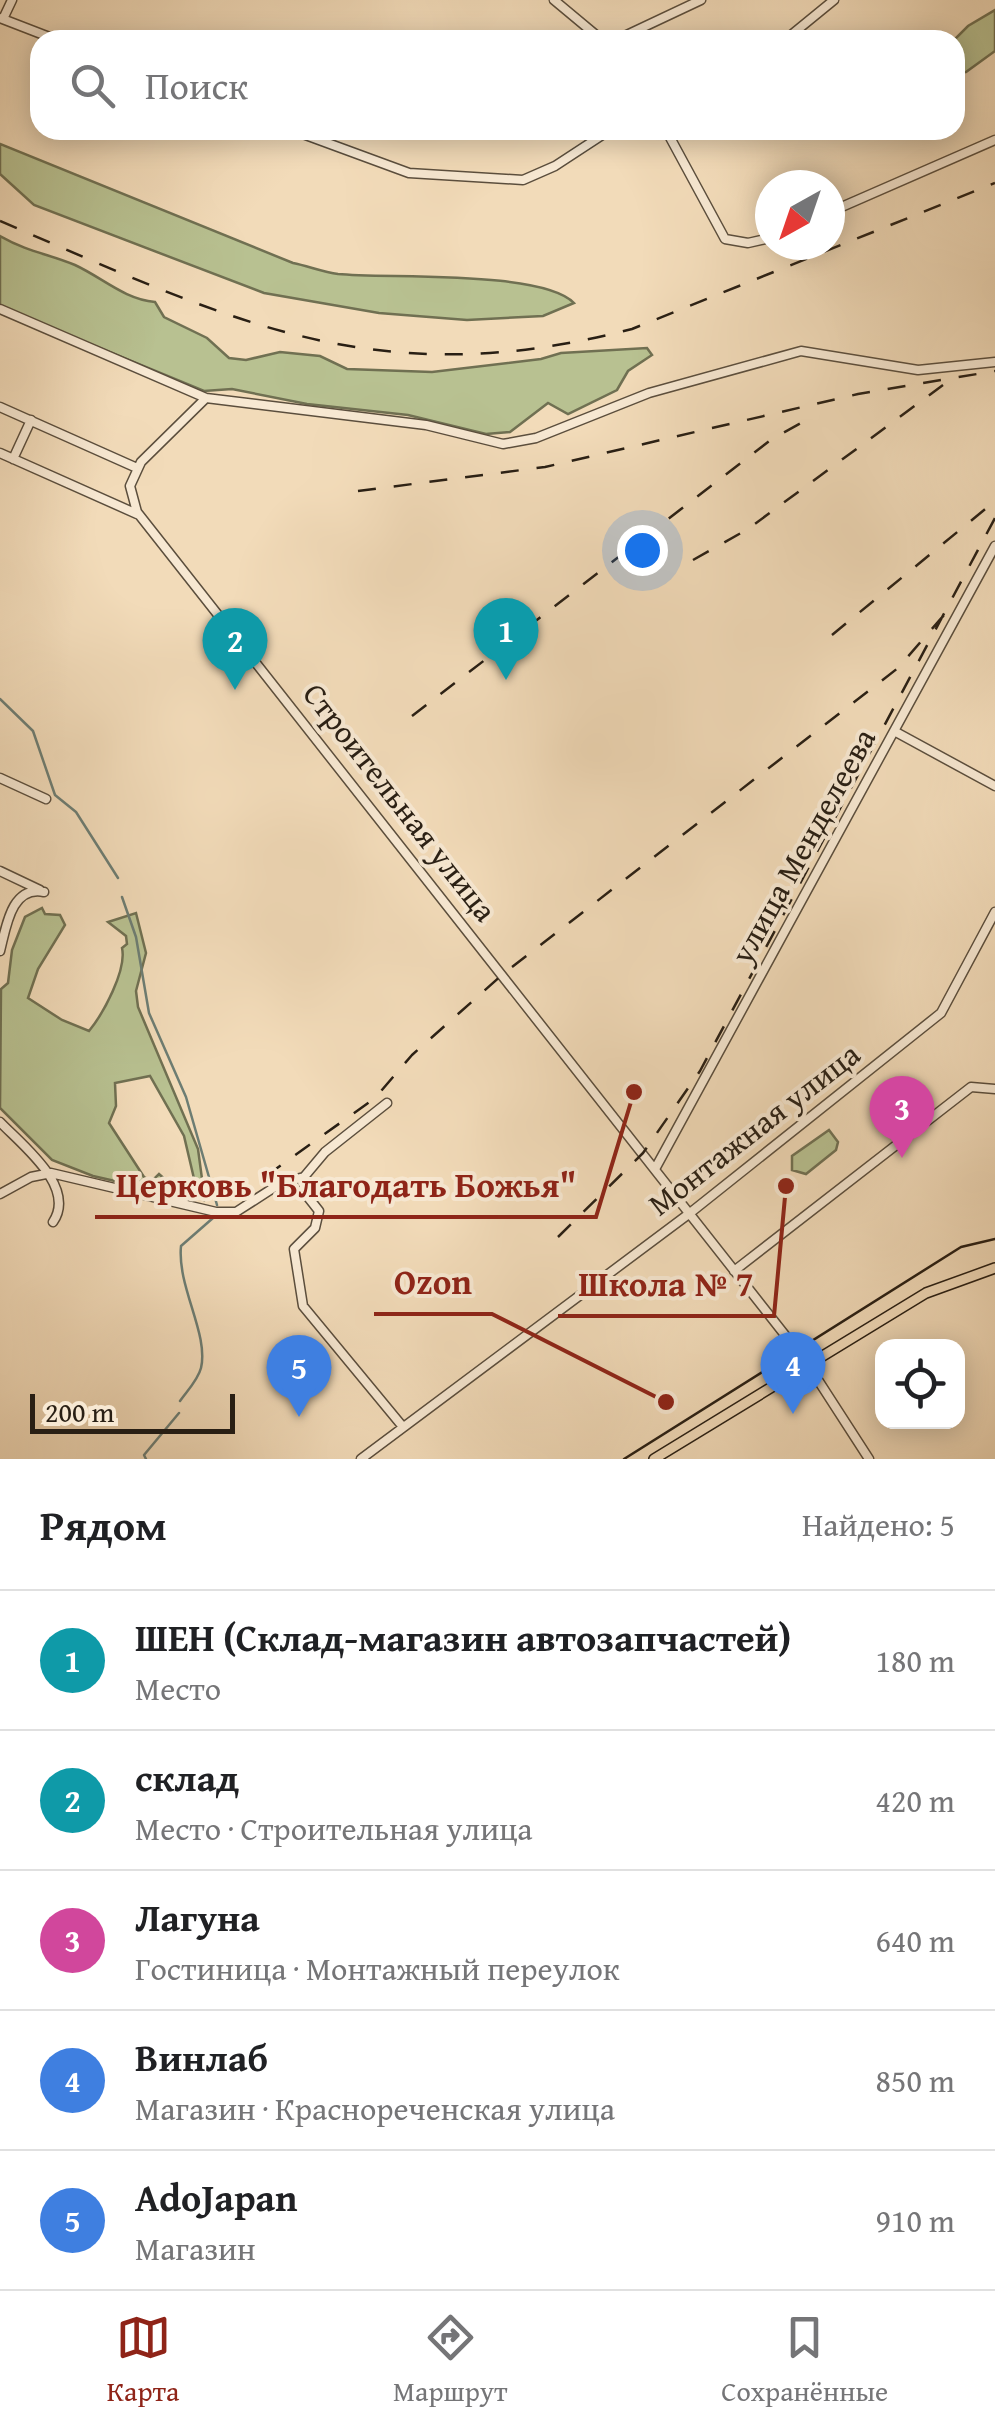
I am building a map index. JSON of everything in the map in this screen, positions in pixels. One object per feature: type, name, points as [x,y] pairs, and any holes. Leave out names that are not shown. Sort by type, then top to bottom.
[{"type":"main road","points":[[654,1459],[926,1294],[995,1268]]},
{"type":"street","points":[[12,0],[1,18],[32,30]]},
{"type":"street","points":[[554,0],[590,30]]},
{"type":"street","points":[[643,30],[701,0]]},
{"type":"street","points":[[796,30],[834,0]]},
{"type":"street","points":[[319,140],[409,173],[523,180],[555,166],[595,140]]},
{"type":"street","points":[[671,140],[726,239],[755,241]]},
{"type":"street","points":[[845,205],[995,140]]},
{"type":"street","points":[[0,310],[206,398],[426,425],[504,444],[536,438],[648,393],[800,351],[918,370],[995,362]]},
{"type":"street","points":[[141,516],[130,495],[136,468],[206,398]]},
{"type":"street","points":[[0,407],[136,468]]},
{"type":"street","points":[[13,459],[31,420]]},
{"type":"street","points":[[0,453],[141,516]]},
{"type":"street","name":"Строительная улица","points":[[141,516],[690,1212],[807,1364],[870,1459]]},
{"type":"street","name":"улица Менделеева","points":[[655,1169],[995,546]]},
{"type":"street","points":[[894,731],[995,786]]},
{"type":"street","points":[[0,778],[46,799]]},
{"type":"street","points":[[0,871],[44,892],[29,891],[18,899],[0,952]]},
{"type":"street","name":"Монтажная улица","points":[[362,1459],[690,1212],[942,1013],[995,912]]},
{"type":"street","points":[[734,1271],[971,1087],[995,1088]]},
{"type":"street","points":[[0,1194],[48,1174],[236,1212],[282,1184],[304,1178],[325,1152],[387,1103]]},
{"type":"street","points":[[0,1122],[58,1190],[60,1212],[53,1222]]},
{"type":"street","points":[[304,1178],[304,1192],[319,1212],[315,1228],[294,1249],[303,1306],[402,1427]]},
{"type":"green space","points":[[995,10],[995,51],[965,72],[964,30]]},
{"type":"green space","points":[[0,144],[293,263],[338,274],[463,278],[531,285],[557,292],[574,303],[543,316],[467,320],[379,313],[264,293],[34,205],[0,174]]},
{"type":"green space","points":[[0,236],[75,265],[133,297],[155,302],[164,317],[207,338],[229,358],[246,360],[280,352],[320,356],[347,369],[432,372],[541,359],[561,353],[647,348],[652,355],[628,371],[617,390],[568,414],[548,403],[510,432],[486,434],[408,415],[307,404],[232,389],[204,391],[0,307]]},
{"type":"green space","points":[[42,908],[45,914],[60,915],[65,925],[38,969],[28,998],[62,1020],[89,1031],[113,991],[121,968],[122,948],[127,944],[126,936],[108,922],[136,913],[146,953],[136,991],[138,1007],[198,1149],[205,1201],[196,1187],[184,1136],[150,1076],[115,1083],[116,1106],[109,1123],[144,1177],[152,1181],[159,1174],[185,1197],[93,1176],[52,1160],[0,1108],[1,989],[8,983],[12,950],[25,917]]},
{"type":"green space","points":[[829,1130],[838,1142],[836,1150],[806,1174],[792,1170],[792,1156]]},
{"type":"waterway","points":[[0,699],[33,731],[55,795],[76,812],[118,878]]},
{"type":"waterway","points":[[122,897],[136,937],[149,1013],[186,1097],[217,1205]]},
{"type":"waterway","points":[[180,1401],[197,1377],[202,1355],[184,1278],[181,1246],[213,1218]]},
{"type":"waterway","points":[[146,1459],[144,1455],[179,1413]]},
{"type":"tram line","points":[[624,1459],[961,1247],[995,1239]]},
{"type":"railway","points":[[0,221],[233,316],[306,337],[380,350],[457,354],[540,348],[632,329],[995,183]]},
{"type":"railway","points":[[358,491],[545,467],[858,394],[995,371]]},
{"type":"railway","points":[[693,560],[748,529],[943,385]]},
{"type":"railway","points":[[412,716],[772,439],[812,417]]},
{"type":"railway","points":[[832,635],[995,501]]},
{"type":"railway","points":[[558,1237],[643,1153],[700,1071],[995,518]]},
{"type":"railway","points":[[266,1176],[375,1098],[412,1055],[503,974],[898,668],[944,615]]},
{"type":"place","name":"ШЕН (Склад-магазин автозапчастей)","points":[[506,680]]},
{"type":"place","name":"склад","points":[[235,690]]},
{"type":"place","name":"Церковь \"Благодать Божья\"","points":[[634,1092]]},
{"type":"place","name":"Лагуна","points":[[902,1158]]},
{"type":"place","name":"Школа № 7","points":[[786,1186]]},
{"type":"place","name":"Ozon","points":[[666,1402]]},
{"type":"place","name":"Винлаб","points":[[793,1414]]},
{"type":"place","name":"AdoJapan","points":[[299,1417]]}]
